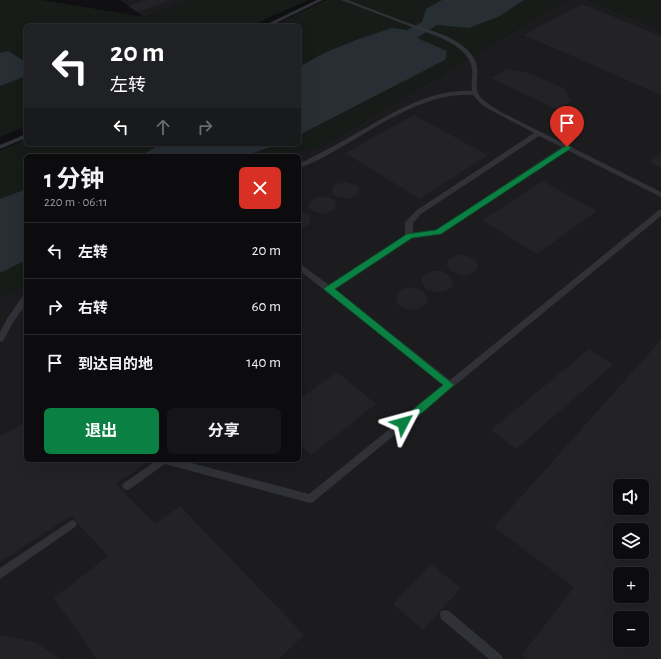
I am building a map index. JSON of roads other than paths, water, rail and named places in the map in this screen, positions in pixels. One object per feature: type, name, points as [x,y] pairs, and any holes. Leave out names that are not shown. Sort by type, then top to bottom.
[{"type":"lane","points":[[270,24],[321,0]]},
{"type":"lane","points":[[343,0],[439,36],[467,53],[474,62],[477,71],[474,84],[475,93],[481,102],[499,113],[661,195]]},
{"type":"lane","points":[[301,165],[325,154],[410,106],[442,95],[459,92],[475,93]]},
{"type":"lane","points":[[409,236],[409,222],[419,212],[539,133]]},
{"type":"lane","points":[[0,147],[24,137]]},
{"type":"lane","points":[[329,289],[409,236],[438,232],[567,147]]},
{"type":"lane","points":[[171,462],[310,499],[661,212]]},
{"type":"lane","points":[[301,268],[450,385]]},
{"type":"lane","points":[[0,339],[11,319],[24,301]]},
{"type":"lane","points":[[127,486],[161,462]]},
{"type":"lane","points":[[0,574],[72,524]]},
{"type":"lane","points":[[445,615],[497,659]]}]
